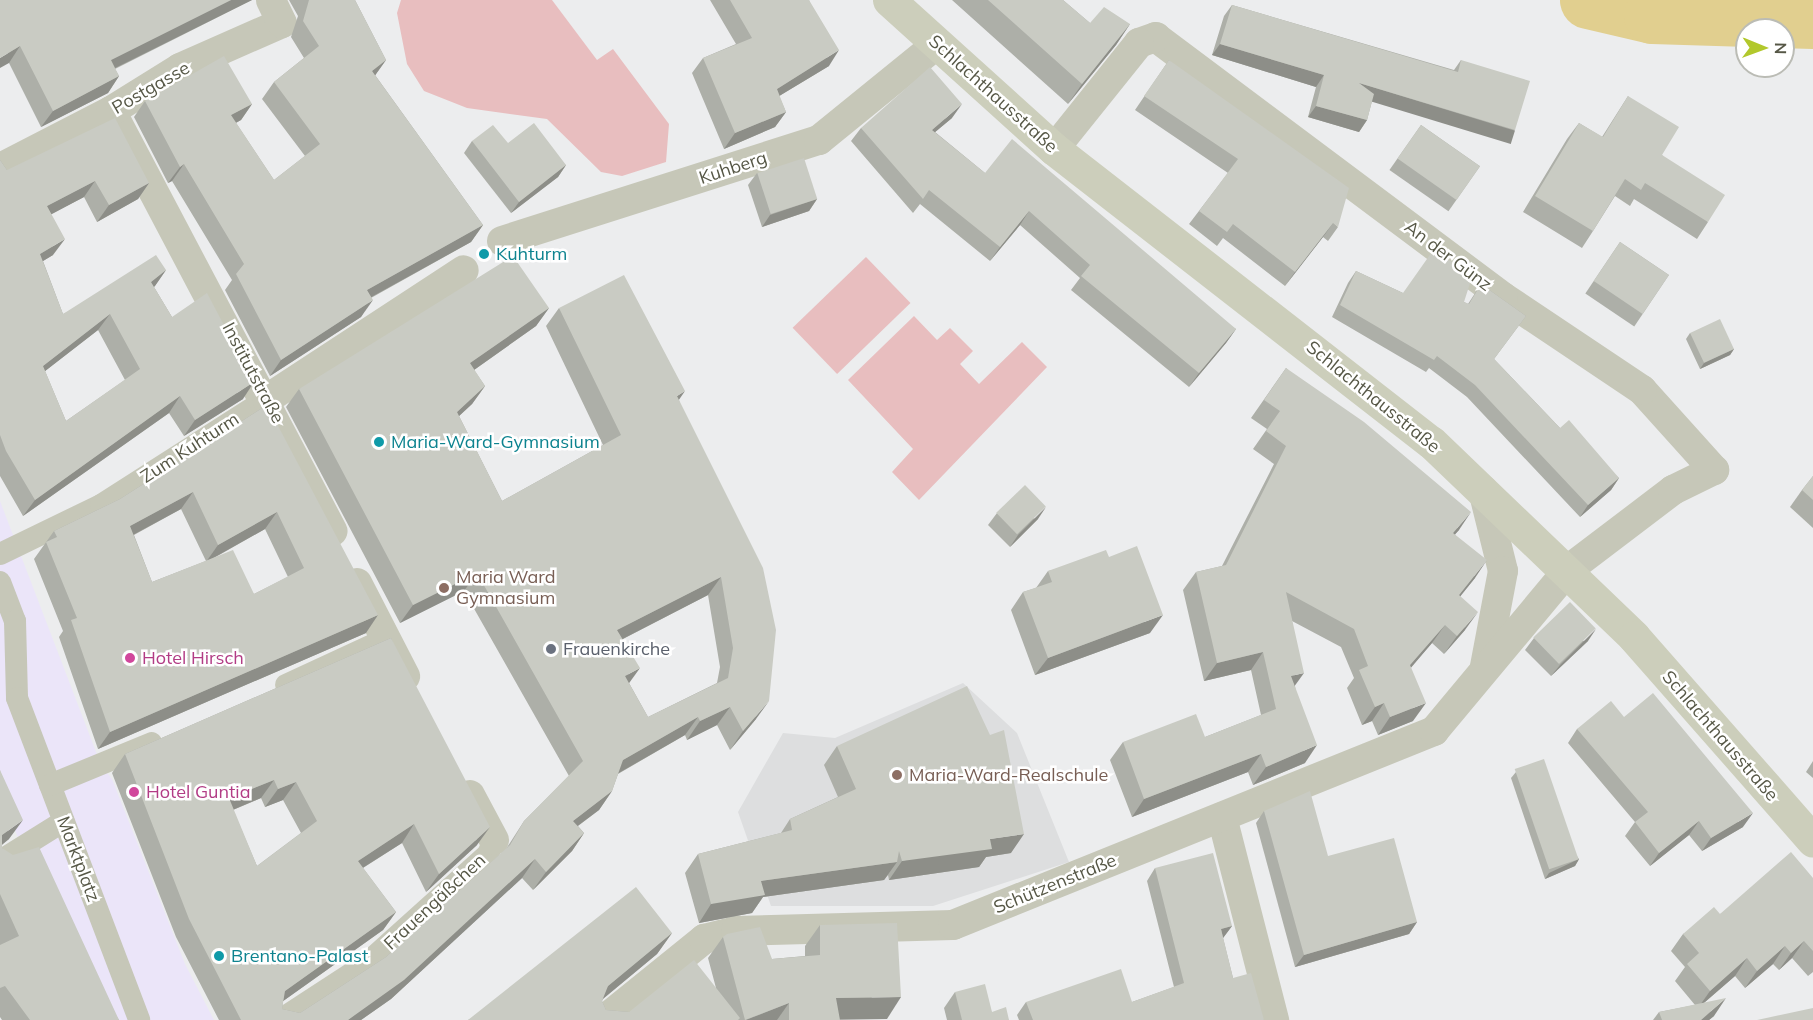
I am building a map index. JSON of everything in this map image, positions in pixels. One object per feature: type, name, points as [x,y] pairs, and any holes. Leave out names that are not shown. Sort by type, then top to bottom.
[{"type":"main road","name":"Schlachthausstraße","points":[[889,0],[1054,149],[1431,442],[1569,569],[1813,841]]},
{"type":"street","name":"Postgasse","points":[[0,168],[111,111],[180,68],[282,23],[271,0]]},
{"type":"street","name":"An der Günz","points":[[1054,149],[1139,43],[1155,37],[1503,297],[1642,390],[1714,470],[1673,490],[1569,569]]},
{"type":"street","name":"Kuhberg","points":[[502,242],[819,140],[938,44]]},
{"type":"street","name":"Institutstraße","points":[[111,111],[267,399],[385,639],[420,702]]},
{"type":"street","name":"Zum Kuhturm","points":[[0,554],[101,505],[464,270]]},
{"type":"street","name":"Schützenstraße","points":[[1483,490],[1503,571],[1485,668]]},
{"type":"street","name":"Schützenstraße","points":[[604,1020],[704,939],[736,932],[953,925],[1434,731],[1569,569]]},
{"type":"street","name":"Marktplatz","points":[[0,582],[15,621],[17,698],[138,1020]]},
{"type":"street","points":[[268,693],[385,639]]},
{"type":"street","name":"Marktplatz","points":[[0,678],[17,698]]},
{"type":"street","points":[[50,785],[174,733]]},
{"type":"street","points":[[454,766],[494,840]]},
{"type":"street","points":[[1222,817],[1274,1020]]},
{"type":"street","points":[[0,861],[64,821]]},
{"type":"street","name":"Frauengäßchen","points":[[280,1020],[366,964],[488,854],[494,840]]},
{"type":"shaded area","points":[[401,0],[552,0],[597,60],[613,49],[669,124],[666,162],[622,176],[601,172],[547,119],[467,108],[424,91],[407,64],[397,13]]},
{"type":"shaded area","points":[[866,257],[910,303],[837,374],[793,328]]},
{"type":"shaded area","points":[[914,316],[937,340],[950,328],[973,351],[960,364],[979,384],[1022,342],[1047,367],[919,500],[892,472],[913,449],[848,380]]},
{"type":"shaded area","points":[[0,501],[101,765],[112,779],[185,964],[214,1020],[103,1020],[22,848],[0,792]]},
{"type":"shaded area","name":"Maria-Ward-Realschule","points":[[963,683],[1017,733],[1069,862],[933,906],[771,906],[738,812],[783,733],[835,738]]},
{"type":"building","points":[[0,0],[231,0],[111,60],[119,76],[53,111],[20,46],[0,58]]},
{"type":"building","points":[[309,0],[355,0],[386,60],[372,71],[483,225],[367,290],[373,300],[281,360],[236,274],[244,264],[184,164],[180,167],[145,101],[224,56],[252,104],[231,115],[274,180],[320,144],[274,82],[319,46],[303,21]]},
{"type":"building","points":[[730,0],[809,0],[839,50],[777,89],[786,112],[735,133],[703,58],[752,38]]},
{"type":"building","points":[[988,0],[1063,0],[1090,23],[1104,7],[1130,24],[1082,84]]},
{"type":"building","points":[[1232,5],[1458,72],[1461,60],[1530,81],[1515,130],[1359,83],[1374,94],[1367,120],[1316,106],[1324,75],[1220,44]]},
{"type":"building","points":[[1169,60],[1349,188],[1338,227],[1333,223],[1295,272],[1233,224],[1227,232],[1199,211],[1238,159],[1144,96]]},
{"type":"building","points":[[930,67],[962,104],[932,130],[985,173],[1012,139],[1236,329],[1199,373],[1081,276],[1090,265],[1029,211],[1000,247],[929,190],[923,199],[861,128]]},
{"type":"building","points":[[1628,96],[1679,127],[1662,155],[1725,195],[1708,222],[1645,183],[1641,190],[1625,179],[1593,231],[1535,196],[1579,123],[1603,137]]},
{"type":"building","points":[[115,118],[149,183],[109,205],[95,181],[47,206],[65,239],[40,254],[63,314],[156,255],[166,270],[151,282],[172,317],[207,293],[254,382],[195,420],[180,396],[35,500],[6,451],[0,435],[0,160],[7,170]],"holes":[[[110,314],[140,369],[66,421],[43,366]]]},
{"type":"building","points":[[534,123],[566,165],[519,202],[472,141],[493,125],[508,143]]},
{"type":"building","points":[[1421,125],[1480,166],[1456,200],[1397,159]]},
{"type":"building","points":[[804,158],[817,199],[771,214],[757,173]]},
{"type":"building","points":[[1620,242],[1669,275],[1643,314],[1594,281]]},
{"type":"building","points":[[1434,249],[1472,277],[1464,302],[1469,304],[1481,284],[1526,316],[1494,359],[1560,428],[1569,420],[1619,478],[1588,505],[1475,385],[1437,356],[1434,360],[1340,305],[1356,271],[1403,293]]},
{"type":"building","points":[[513,256],[549,308],[470,363],[485,386],[457,412],[502,501],[621,435],[559,308],[624,275],[685,391],[677,396],[763,568],[776,630],[769,701],[743,731],[730,707],[700,721],[698,717],[623,760],[612,791],[573,821],[584,833],[546,872],[535,859],[404,980],[348,1020],[241,1020],[189,919],[125,754],[391,638],[490,827],[439,874],[414,824],[358,861],[396,912],[285,991],[282,1009],[300,1013],[386,957],[510,845],[524,821],[583,761],[477,573],[413,605],[299,389]],"holes":[[[721,577],[733,648],[728,678],[648,717],[625,676],[640,668],[617,630]],[[274,780],[278,789],[296,782],[317,821],[257,866],[229,798]]]},
{"type":"building","points":[[1720,319],[1734,349],[1704,363],[1690,333]]},
{"type":"building","points":[[1286,368],[1364,422],[1471,512],[1453,533],[1487,560],[1459,595],[1478,612],[1457,636],[1445,625],[1410,665],[1426,703],[1390,717],[1384,703],[1375,707],[1359,670],[1368,666],[1354,629],[1286,592],[1304,673],[1291,676],[1317,745],[1266,767],[1261,754],[1144,799],[1123,742],[1196,714],[1205,737],[1276,709],[1263,652],[1217,663],[1196,572],[1226,565],[1286,446],[1266,431],[1280,411],[1264,400]]},
{"type":"building","points":[[267,405],[378,615],[110,732],[71,620],[77,618],[46,542],[57,537],[54,531],[120,499]],"holes":[[[193,492],[218,545],[277,512],[304,568],[254,594],[233,550],[152,582],[130,526]]]},
{"type":"building","points":[[1813,476],[1813,500],[1802,490]]},
{"type":"building","points":[[1025,485],[1046,507],[1017,534],[996,513]]},
{"type":"building","points":[[1137,546],[1163,615],[1048,658],[1023,592],[1052,582],[1048,571],[1106,550],[1109,557]]},
{"type":"building","points":[[1570,602],[1596,629],[1559,664],[1533,637]]},
{"type":"building","points":[[967,686],[990,735],[1004,730],[1024,834],[990,839],[992,849],[902,861],[899,851],[897,862],[761,881],[765,895],[711,904],[698,854],[792,830],[790,819],[856,789],[837,746]]},
{"type":"building","points":[[1653,693],[1753,813],[1711,838],[1699,821],[1659,853],[1635,822],[1648,812],[1577,729],[1611,701],[1624,717]]},
{"type":"building","points":[[1544,759],[1579,859],[1549,869],[1515,769]]},
{"type":"building","points":[[0,770],[23,820],[2,835],[2,848],[13,855],[39,847],[119,1020],[30,1020],[5,986],[0,988],[0,945],[19,936],[0,894]]},
{"type":"building","points":[[1310,791],[1328,856],[1394,838],[1417,922],[1304,955],[1264,811]]},
{"type":"building","points":[[1791,852],[1813,878],[1813,951],[1804,941],[1791,953],[1785,946],[1757,971],[1747,958],[1710,991],[1687,964],[1699,953],[1683,934],[1714,907],[1720,914]]},
{"type":"building","points":[[1213,853],[1232,926],[1221,929],[1233,978],[1251,973],[1264,1020],[1033,1020],[1026,1002],[1121,969],[1132,1002],[1184,983],[1155,868]]},
{"type":"building","points":[[636,887],[672,933],[608,986],[602,1001],[606,1010],[629,1012],[694,960],[740,1018],[738,1020],[468,1020]]},
{"type":"building","points":[[897,923],[901,997],[836,998],[840,1020],[789,1020],[789,1003],[745,1020],[723,937],[727,934],[760,927],[772,959],[820,955],[820,925]]},
{"type":"building","points":[[985,984],[992,1012],[1006,1007],[1009,1020],[962,1020],[955,992]]},
{"type":"building","points":[[1726,998],[1701,1020],[1662,1020],[1659,1012]]},
{"type":"building","points":[[1813,1008],[1813,1020],[1757,1020]]},
{"type":"waterway","points":[[1588,0],[1652,15],[1813,20]]},
{"type":"place","name":"Kuhturm","points":[[484,254]]},
{"type":"place","name":"Maria-Ward-Gymnasium","points":[[379,442]]},
{"type":"place","name":"Maria Ward Gymnasium","points":[[444,588]]},
{"type":"place","name":"Frauenkirche","points":[[551,649]]},
{"type":"place","name":"Hotel Hirsch","points":[[130,658]]},
{"type":"place","name":"Maria-Ward-Realschule","points":[[897,775]]},
{"type":"place","name":"Hotel Guntia","points":[[134,792]]},
{"type":"place","name":"Brentano-Palast","points":[[219,956]]}]
